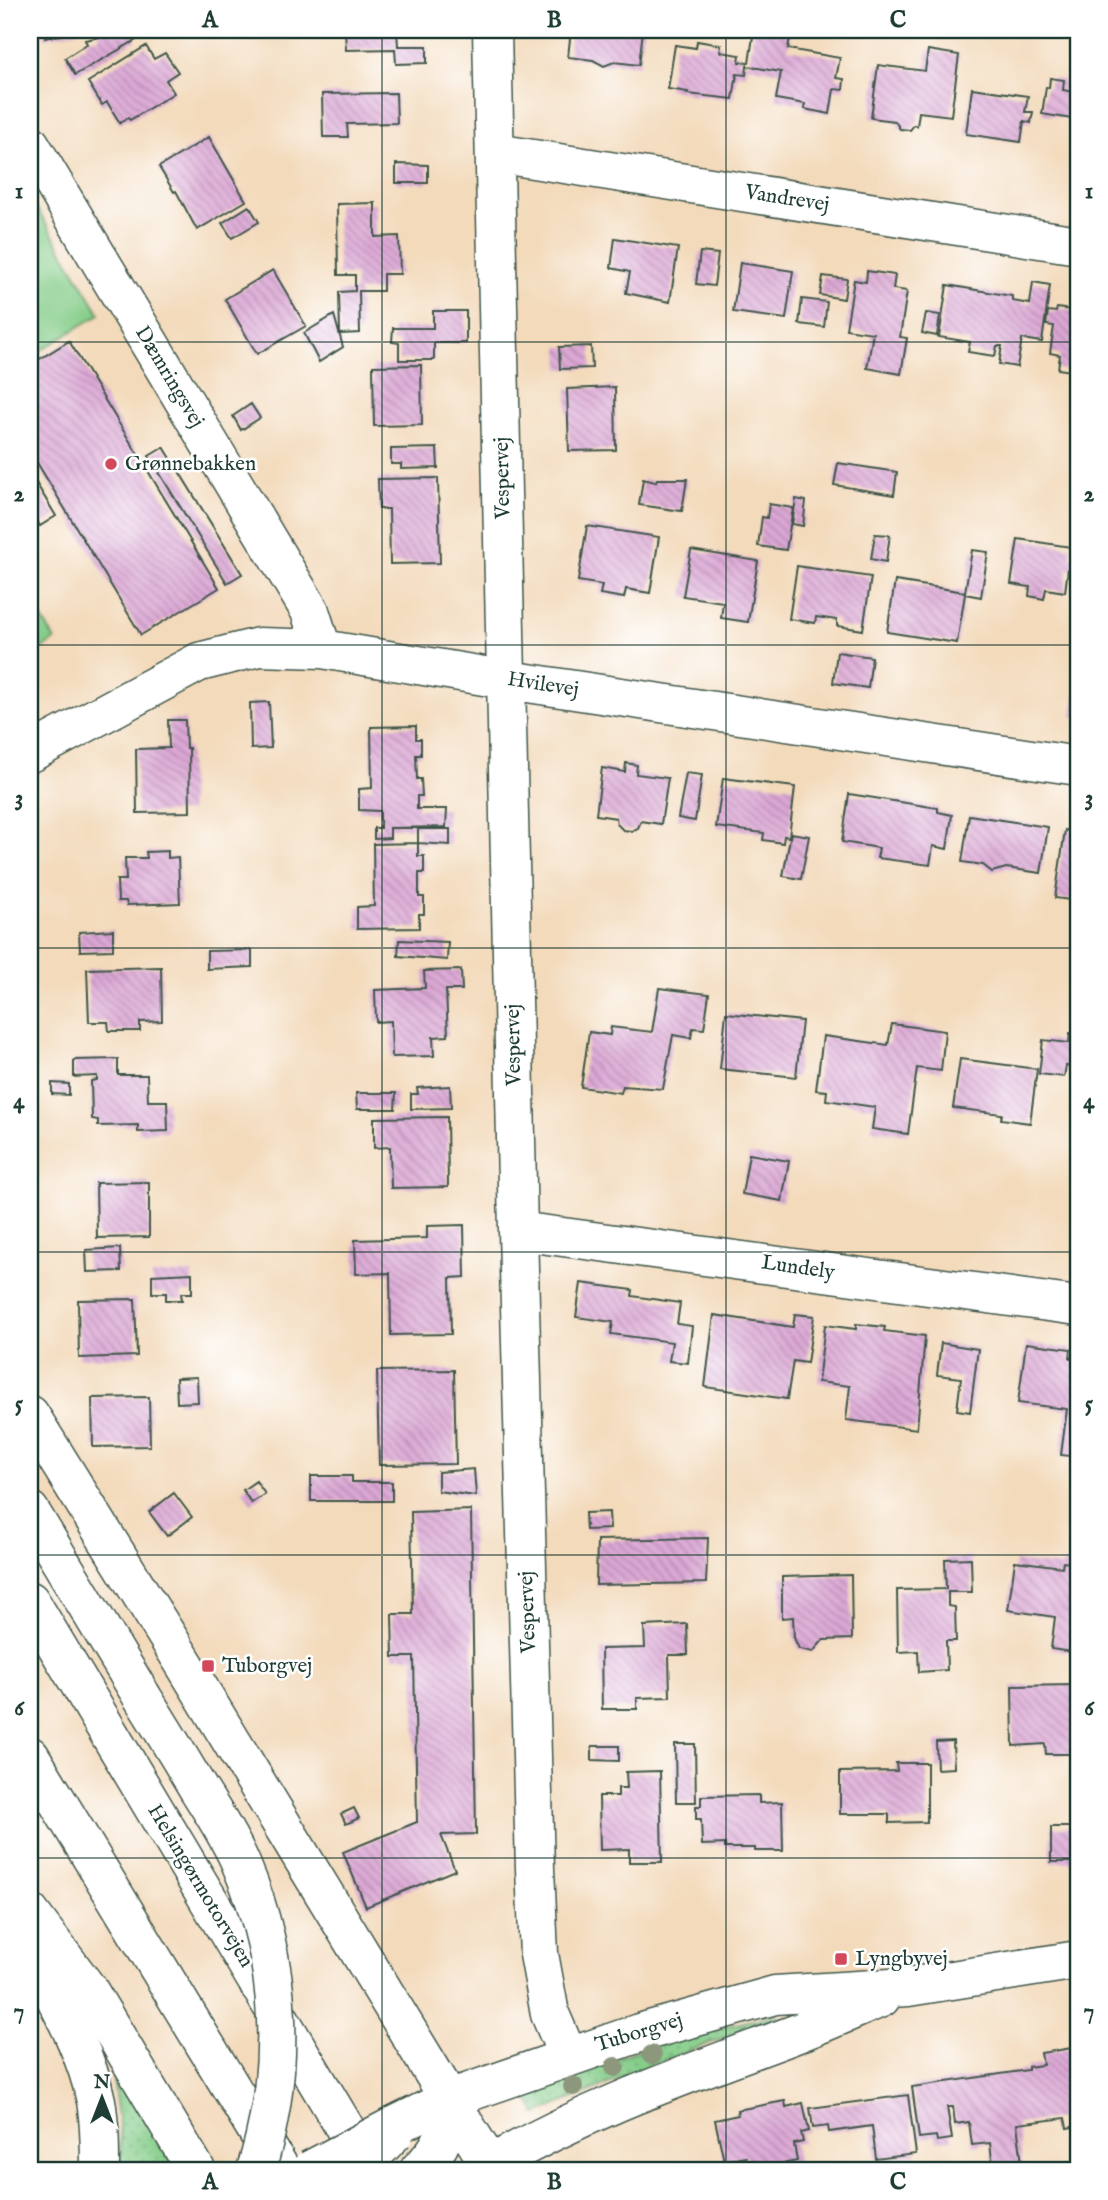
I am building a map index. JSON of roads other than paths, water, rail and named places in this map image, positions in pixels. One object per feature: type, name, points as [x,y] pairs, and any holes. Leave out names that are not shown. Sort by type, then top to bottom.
[{"type":"main road","name":"Vespervej","points":[[492,30],[518,1231],[539,1954],[550,2014],[568,2056]]},
{"type":"main road","name":"Dæmringsvej","points":[[30,144],[310,611],[322,649]]},
{"type":"main road","name":"Vandrevej","points":[[495,153],[1078,245]]},
{"type":"main road","name":"Hvilevej","points":[[30,753],[199,662],[259,647],[322,649],[508,680],[1078,766]]},
{"type":"main road","name":"Lundely","points":[[518,1231],[1078,1306]]},
{"type":"main road","points":[[30,1415],[186,1665],[449,2099],[488,2169]]},
{"type":"main road","points":[[30,1511],[228,1840],[256,1902],[268,1944],[275,1992],[277,2041],[272,2101],[256,2170]]},
{"type":"main road","name":"Helsingørmotorvejen","points":[[30,1601],[370,2170]]},
{"type":"main road","points":[[30,1756],[281,2170]]},
{"type":"main road","points":[[30,1913],[89,1991],[197,2170]]},
{"type":"main road","points":[[30,1948],[76,2038],[88,2069],[96,2101],[100,2170]]},
{"type":"main road","name":"Tuborgvej","points":[[310,2170],[449,2099],[568,2056],[709,2012],[775,1995],[908,1987],[1078,1960]]},
{"type":"main road","name":"Tuborgvej","points":[[488,2169],[563,2126],[611,2104],[908,1987]]},
{"type":"main road","points":[[419,2170],[442,2143],[449,2123],[449,2099]]},
{"type":"main road","points":[[358,2170],[398,2126]]},
{"type":"place","name":"Grønnebakken","points":[[111,464]]},
{"type":"place","name":"Tuborgvej","points":[[208,1666]]},
{"type":"place","name":"Lyngbyvej","points":[[841,1959]]}]
